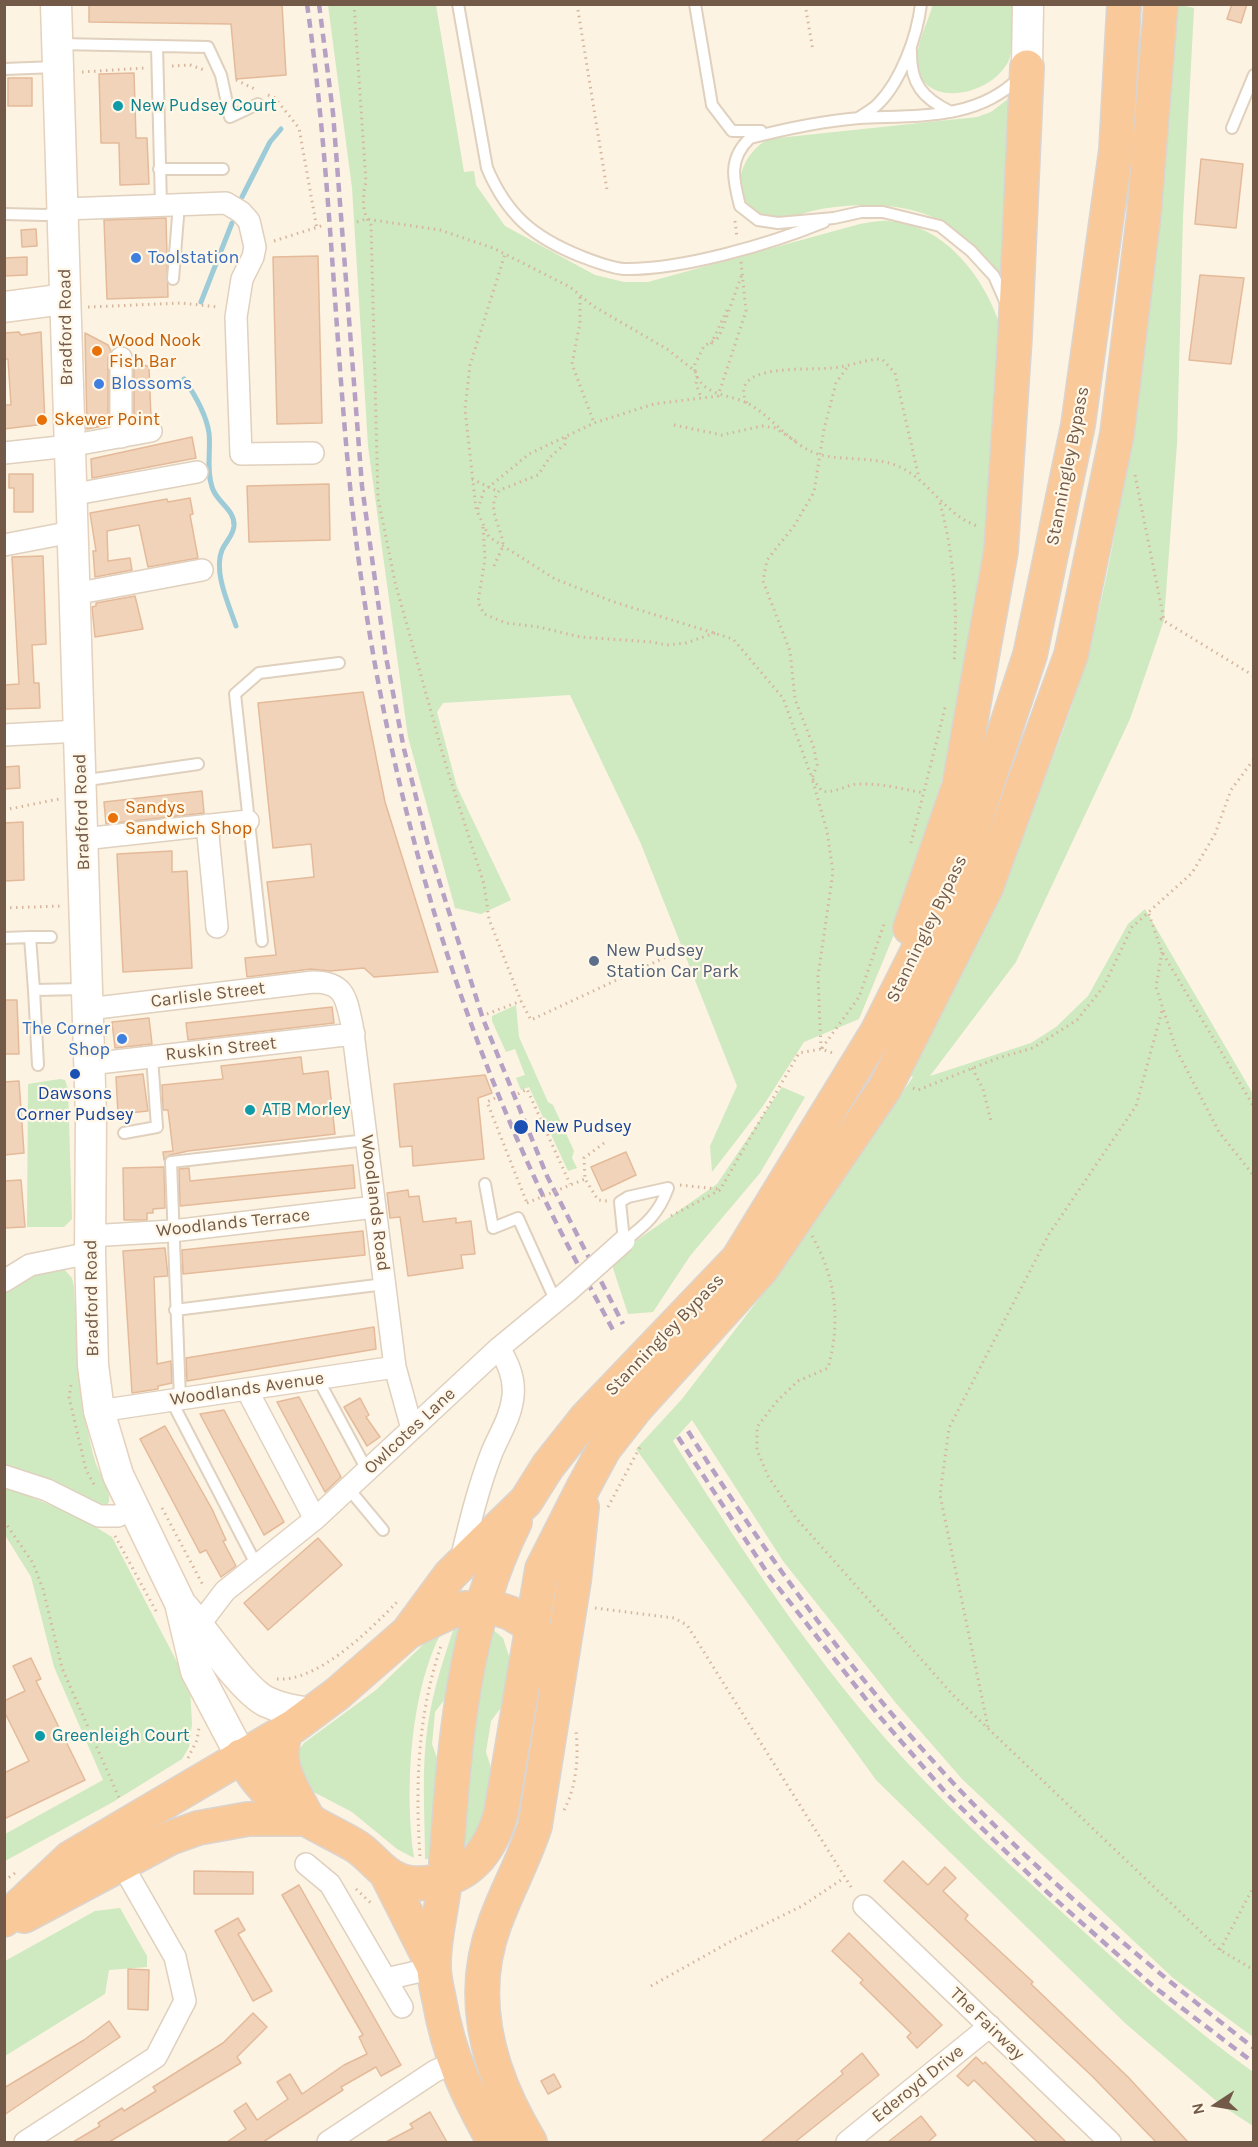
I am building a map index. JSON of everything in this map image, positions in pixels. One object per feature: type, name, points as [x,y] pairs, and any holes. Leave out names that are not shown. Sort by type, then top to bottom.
[{"type":"highway","name":"Stanningley Bypass","points":[[408,1632],[459,1565],[526,1501],[548,1466],[579,1426],[738,1259],[877,1032],[960,866],[1030,655],[1078,425],[1116,150],[1124,4]]},
{"type":"highway","name":"Stanningley Bypass","points":[[445,1880],[460,1874],[477,1862],[496,1831],[542,1569],[604,1449],[629,1417],[761,1270],[800,1213],[885,1088],[986,888],[1071,654],[1117,434],[1144,214],[1162,15]]},
{"type":"highway","points":[[816,1131],[899,961],[959,786],[1001,552],[1015,336],[1027,67]]},
{"type":"highway","points":[[530,2142],[496,2078],[486,2038],[482,1997],[486,1956],[494,1924],[525,1856],[535,1826],[574,1581],[584,1486]]},
{"type":"highway","points":[[434,1968],[445,1880],[460,1708],[482,1606],[497,1558],[526,1501]]},
{"type":"highway","points":[[4,1926],[114,1851],[241,1756],[286,1731],[312,1713],[408,1632],[448,1613],[482,1606],[510,1613],[532,1628],[543,1641],[551,1658],[556,1688]]},
{"type":"highway","points":[[286,1731],[281,1748],[282,1766],[309,1820]]},
{"type":"highway","points":[[241,1756],[260,1784],[282,1803],[358,1847],[386,1873],[398,1880],[423,1884],[445,1880]]},
{"type":"highway","points":[[4,1920],[70,1858],[114,1851],[170,1838],[198,1828],[248,1819],[309,1820]]},
{"type":"highway","points":[[386,1873],[434,1968],[454,2063],[472,2103],[494,2142]]},
{"type":"main road","name":"Bradford Road","points":[[56,4],[64,209],[70,495],[83,839],[93,1365],[99,1411],[118,1475],[147,1506],[198,1611],[250,1690],[265,1701],[289,1710],[312,1713]]},
{"type":"main road","points":[[1027,67],[1028,4]]},
{"type":"main road","points":[[4,307],[65,304]]},
{"type":"main road","name":"Bradford Road","points":[[198,1611],[196,1671],[241,1756]]},
{"type":"street","points":[[64,209],[226,203],[241,212],[249,221],[255,247],[254,257],[242,279],[236,317],[241,454],[313,453]]},
{"type":"street","points":[[121,358],[121,436]]},
{"type":"street","points":[[4,453],[69,446],[151,432]]},
{"type":"street","points":[[70,495],[197,472]]},
{"type":"street","points":[[4,545],[72,532]]},
{"type":"street","points":[[74,594],[202,570]]},
{"type":"street","points":[[4,735],[79,730]]},
{"type":"street","points":[[83,839],[248,821]]},
{"type":"street","points":[[207,825],[217,927]]},
{"type":"street","name":"Carlisle Street","points":[[87,999],[329,982]]},
{"type":"street","name":"Woodlands Road","points":[[329,982],[345,994],[354,1034],[395,1367],[412,1430]]},
{"type":"street","name":"Ruskin Street","points":[[89,1065],[354,1034]]},
{"type":"street","name":"Woodlands Terrace","points":[[4,1281],[30,1265],[90,1245],[172,1231],[375,1207]]},
{"type":"street","name":"Owlcotes Lane","points":[[198,1611],[315,1519],[499,1348],[624,1241]]},
{"type":"street","points":[[459,1565],[474,1506],[492,1452],[509,1414],[513,1395],[513,1379],[499,1348]]},
{"type":"street","name":"Woodlands Avenue","points":[[99,1411],[395,1367]]},
{"type":"street","points":[[247,1390],[315,1519]]},
{"type":"street","points":[[4,1476],[47,1490],[99,1516],[118,1516],[147,1506]]},
{"type":"street","points":[[25,2142],[156,2057],[185,2001],[175,1957],[114,1851]]},
{"type":"street","points":[[306,1864],[330,1884],[402,2007]]},
{"type":"street","name":"The Fairway","points":[[864,1906],[1110,2142]]},
{"type":"street","points":[[386,1979],[434,1968]]},
{"type":"street","name":"Ederoyd Drive","points":[[847,2142],[990,2026]]},
{"type":"street","points":[[328,2142],[435,2071],[454,2063]]},
{"type":"lane","points":[[458,4],[487,168],[497,191],[518,220],[551,244],[590,260],[621,269],[658,267],[786,237],[834,218]]},
{"type":"lane","points":[[695,4],[712,105],[732,131],[776,131]]},
{"type":"lane","points":[[921,4],[911,44],[910,67],[922,92],[932,103],[951,112]]},
{"type":"lane","points":[[858,118],[877,105],[888,91],[911,44]]},
{"type":"lane","points":[[157,46],[159,169],[170,204],[173,279]]},
{"type":"lane","points":[[4,69],[59,55],[157,46],[208,47],[221,75],[230,117],[258,104]]},
{"type":"lane","points":[[1015,336],[1008,307],[994,276],[971,251],[940,226],[883,212],[861,212],[834,218],[778,223],[758,220],[740,206],[733,180],[733,163],[750,138],[776,131],[858,118],[918,118],[973,108],[1007,90],[1027,67]]},
{"type":"lane","points":[[1232,128],[1254,75]]},
{"type":"lane","points":[[159,169],[223,170]]},
{"type":"lane","points":[[4,214],[46,215],[64,209]]},
{"type":"lane","points":[[262,941],[235,694],[259,673],[339,663]]},
{"type":"lane","points":[[81,788],[198,764]]},
{"type":"lane","points":[[30,937],[38,1065]]},
{"type":"lane","points":[[4,938],[51,937]]},
{"type":"lane","points":[[34,990],[87,999]]},
{"type":"lane","points":[[124,1133],[157,1127],[152,1057]]},
{"type":"lane","points":[[256,1564],[175,1399],[176,1310],[171,1162],[367,1140]]},
{"type":"lane","points":[[485,1184],[493,1228],[518,1218],[561,1297]]},
{"type":"lane","points":[[624,1241],[620,1202],[628,1197],[671,1186]]},
{"type":"lane","points":[[624,1241],[650,1221],[671,1186]]},
{"type":"lane","points":[[176,1310],[385,1284]]},
{"type":"lane","points":[[318,1379],[367,1470]]},
{"type":"lane","points":[[348,1488],[383,1530]]},
{"type":"path","points":[[354,4],[366,219],[371,225],[378,498],[395,582],[445,762],[483,884],[489,918],[521,1001],[531,1020],[666,957]]},
{"type":"path","points":[[577,4],[607,190]]},
{"type":"path","points":[[805,4],[813,51]]},
{"type":"path","points":[[718,396],[746,311],[735,215]]},
{"type":"path","points":[[357,222],[366,219],[440,230],[505,254],[570,286],[580,297],[639,335],[667,349],[695,371]]},
{"type":"path","points":[[255,247],[324,225]]},
{"type":"path","points":[[505,254],[470,365],[465,409],[477,511],[489,537],[565,583],[614,602],[733,639],[783,698],[812,778],[826,831],[833,872],[818,976],[821,1049],[859,997],[886,919]]},
{"type":"path","points":[[702,398],[699,395],[695,364],[704,346],[711,344],[722,330],[742,272]]},
{"type":"path","points":[[580,297],[580,322],[572,364],[594,423]]},
{"type":"path","points":[[65,304],[181,303],[218,308],[222,299]]},
{"type":"path","points":[[797,442],[747,403],[743,396],[744,387],[749,379],[761,373],[848,366],[865,359],[882,359],[895,373],[919,478]]},
{"type":"path","points":[[812,778],[817,765],[814,747],[795,699],[790,651],[763,581],[767,560],[794,526],[814,492],[824,429],[836,383],[848,366]]},
{"type":"path","points":[[696,376],[718,396]]},
{"type":"path","points":[[477,511],[484,491],[529,454],[594,423],[654,404],[718,396],[747,403]]},
{"type":"path","points":[[674,425],[723,435],[762,426],[774,428],[821,455],[899,466],[919,478],[957,516],[975,525],[1002,533]]},
{"type":"path","points":[[499,492],[538,475],[549,457],[566,444],[566,436]]},
{"type":"path","points":[[1135,473],[1164,620],[1161,619],[1254,676]]},
{"type":"path","points":[[472,479],[491,486],[499,492]]},
{"type":"path","points":[[494,566],[503,546],[494,511],[499,492]]},
{"type":"path","points":[[940,501],[946,527],[957,624],[953,667]]},
{"type":"path","points":[[482,522],[485,560],[478,602],[484,614],[506,623],[539,627],[580,637],[667,645],[686,643],[704,635],[716,633]]},
{"type":"path","points":[[909,851],[948,699]]},
{"type":"path","points":[[1254,759],[1232,790],[1215,834],[1192,873],[1149,914],[1162,952],[1254,1107]]},
{"type":"path","points":[[812,778],[822,791],[831,793],[844,786],[861,784],[924,793]]},
{"type":"path","points":[[4,810],[81,788]]},
{"type":"path","points":[[4,908],[84,905]]},
{"type":"path","points":[[1162,952],[1156,987],[1176,1049],[1220,1132],[1254,1176]]},
{"type":"path","points":[[487,1014],[521,1001]]},
{"type":"path","points":[[988,1729],[940,1495],[949,1428],[1048,1234],[1136,1106],[1163,1007]]},
{"type":"path","points":[[972,1068],[983,1089],[991,1121]]},
{"type":"path","points":[[518,1094],[527,1089],[570,1184]]},
{"type":"path","points":[[495,1098],[487,1102],[527,1203],[585,1179]]},
{"type":"path","points":[[604,1143],[584,1158],[585,1179],[598,1200],[620,1202]]},
{"type":"path","points":[[671,1186],[720,1190]]},
{"type":"path","points":[[800,1213],[825,1259],[831,1280],[836,1310],[835,1342],[828,1368],[798,1381],[778,1400],[757,1427],[757,1449],[768,1476],[796,1518],[887,1622],[988,1729],[1220,1950],[1254,1970]]},
{"type":"path","points":[[606,1511],[621,1478],[642,1443]]},
{"type":"path","points":[[147,1506],[198,1611]]},
{"type":"path","points":[[4,1521],[33,1563],[44,1588],[62,1668],[120,1801]]},
{"type":"path","points":[[279,1679],[296,1678],[340,1652],[372,1628],[401,1598]]},
{"type":"path","points":[[585,1607],[674,1618],[687,1625],[844,1878],[864,1906]]},
{"type":"path","points":[[420,1858],[419,1748],[428,1694],[439,1653]]},
{"type":"path","points":[[651,1986],[735,1939],[802,1906],[844,1878]]},
{"type":"path","points":[[1220,1950],[1254,1886]]},
{"type":"green space","points":[[933,4],[1012,5],[1011,55],[1000,73],[987,83],[971,90],[955,93],[940,92],[928,86],[920,75],[917,58],[921,38]]},
{"type":"green space","points":[[328,5],[436,5],[464,172],[474,171],[476,185],[505,226],[595,275],[624,282],[648,282],[860,224],[888,221],[908,224],[926,231],[958,255],[982,286],[999,322],[984,547],[950,746],[919,874],[859,1019],[804,1042],[763,1106],[712,1172],[710,1146],[737,1086],[641,844],[570,695],[443,703],[437,712],[457,787],[511,900],[481,914],[455,908],[408,737],[368,446],[352,188]]},
{"type":"green space","points":[[1180,5],[1194,8],[1183,217],[1177,444],[1164,620],[1130,719],[1016,962],[930,1076],[1031,1043],[1056,1027],[1088,996],[1128,924],[1145,909],[1253,1094],[1253,2037],[1173,1978],[962,1779],[895,1702],[783,1561],[692,1420],[673,1441],[780,1604],[839,1683],[902,1757],[990,1846],[1144,1986],[1253,2072],[1253,2126],[1221,2105],[1126,2024],[876,1780],[636,1449],[682,1399],[771,1283],[913,1077],[902,1072],[1003,870],[1049,766],[1069,714],[1097,618],[1122,488],[1134,400],[1175,8]]},
{"type":"green space","points":[[1008,99],[1001,280],[984,257],[966,239],[947,225],[926,215],[904,208],[855,205],[820,209],[779,218],[758,212],[748,204],[742,193],[740,182],[742,170],[756,148],[768,139],[977,117],[991,112]]},
{"type":"green space","points":[[516,1005],[519,1037],[548,1102],[553,1105],[574,1151],[572,1158],[577,1168],[568,1171],[529,1087],[521,1090],[516,1078],[525,1075],[515,1049],[506,1052],[492,1021],[492,1016]]},
{"type":"green space","points":[[65,1080],[68,1089],[72,1219],[64,1227],[27,1227],[28,1084]]},
{"type":"green space","points":[[782,1087],[805,1097],[760,1173],[690,1256],[653,1312],[628,1314],[610,1259],[717,1184]]},
{"type":"green space","points":[[63,1268],[72,1278],[74,1287],[85,1418],[95,1461],[109,1495],[108,1504],[103,1505],[70,1489],[5,1466],[4,1292],[31,1275]]},
{"type":"green space","points":[[5,1487],[76,1515],[112,1537],[190,1687],[192,1724],[189,1747],[182,1759],[113,1802],[5,1861],[5,1834],[103,1780],[54,1667],[31,1577],[5,1535]]},
{"type":"green space","points":[[455,1625],[460,1626],[448,1695],[435,1712],[432,1744],[439,1763],[430,1859],[425,1859],[426,1741],[436,1686]]},
{"type":"green space","points":[[491,1628],[503,1638],[510,1659],[503,1705],[491,1721],[486,1752],[492,1771],[484,1817],[473,1839],[463,1847],[471,1739]]},
{"type":"green space","points":[[442,1631],[431,1655],[423,1682],[412,1742],[410,1803],[414,1858],[397,1849],[352,1812],[306,1788],[296,1754],[304,1743],[376,1690],[429,1639]]},
{"type":"green space","points":[[120,1908],[147,1956],[147,1967],[109,1970],[105,1994],[5,2056],[5,1961],[95,1911]]},
{"type":"building","points":[[89,4],[282,4],[286,75],[236,79],[231,24],[89,22]]},
{"type":"building","points":[[1232,4],[1247,4],[1241,23],[1227,19]]},
{"type":"building","name":"New Pudsey Court","points":[[134,73],[136,138],[147,138],[149,184],[120,185],[119,143],[101,143],[99,74]]},
{"type":"building","points":[[8,78],[32,78],[32,106],[8,106]]},
{"type":"building","points":[[1201,159],[1243,164],[1236,228],[1195,224]]},
{"type":"building","name":"Toolstation","points":[[166,218],[168,297],[107,299],[104,220]]},
{"type":"building","points":[[36,229],[37,246],[22,247],[21,230]]},
{"type":"building","points":[[318,256],[322,423],[277,424],[273,257]]},
{"type":"building","points":[[27,257],[27,275],[4,276],[4,258]]},
{"type":"building","points":[[1200,275],[1244,278],[1231,364],[1189,360]]},
{"type":"building","points":[[19,332],[21,335],[41,332],[45,424],[4,429],[4,405],[11,405],[8,359],[4,359],[4,333]]},
{"type":"building","points":[[85,333],[108,345],[111,351],[108,358],[108,425],[87,429]]},
{"type":"building","points":[[134,361],[149,367],[151,418],[134,420]]},
{"type":"building","points":[[192,437],[196,458],[92,478],[91,459]]},
{"type":"building","points":[[9,474],[33,474],[33,512],[14,512],[14,488],[9,488]]},
{"type":"building","points":[[329,484],[330,540],[249,542],[247,486]]},
{"type":"building","points":[[190,498],[193,514],[190,515],[198,558],[148,567],[139,525],[107,531],[108,561],[130,558],[132,570],[95,577],[93,551],[96,551],[90,513],[167,499],[168,502]]},
{"type":"building","points":[[43,556],[46,644],[32,645],[34,683],[39,683],[40,708],[5,709],[4,685],[19,684],[12,557]]},
{"type":"building","points":[[135,596],[143,629],[95,637],[92,607],[96,606],[96,603]]},
{"type":"building","points":[[363,692],[385,802],[438,972],[374,977],[364,968],[330,971],[311,969],[247,977],[245,958],[276,955],[267,882],[314,877],[311,844],[273,848],[258,703]]},
{"type":"building","points":[[19,766],[20,788],[4,789],[4,767]]},
{"type":"building","points":[[202,791],[204,813],[106,824],[104,802]]},
{"type":"building","points":[[23,822],[24,880],[5,881],[4,823]]},
{"type":"building","points":[[172,851],[172,872],[187,871],[192,968],[123,972],[117,854]]},
{"type":"building","points":[[4,1000],[17,1000],[19,1054],[4,1054]]},
{"type":"building","points":[[332,1007],[334,1023],[188,1040],[186,1023]]},
{"type":"building","points":[[149,1018],[152,1044],[115,1048],[112,1022]]},
{"type":"building","name":"ATB Morley","points":[[301,1057],[303,1074],[328,1071],[335,1134],[188,1151],[170,1155],[164,1160],[163,1152],[173,1151],[168,1110],[163,1110],[162,1085],[223,1079],[221,1066]]},
{"type":"building","points":[[143,1074],[148,1111],[118,1114],[116,1077]]},
{"type":"building","points":[[485,1075],[492,1093],[478,1098],[484,1159],[413,1166],[412,1146],[400,1147],[394,1084]]},
{"type":"building","points":[[19,1081],[24,1153],[4,1155],[4,1082]]},
{"type":"building","points":[[626,1152],[636,1175],[602,1191],[591,1167]]},
{"type":"building","points":[[353,1165],[355,1188],[180,1206],[179,1169],[189,1168],[190,1181]]},
{"type":"building","points":[[164,1167],[165,1208],[153,1209],[153,1213],[147,1213],[147,1220],[124,1220],[123,1168]]},
{"type":"building","points":[[21,1180],[25,1227],[4,1228],[4,1181]]},
{"type":"building","points":[[408,1190],[409,1197],[419,1196],[423,1222],[456,1218],[456,1223],[471,1221],[475,1254],[461,1255],[463,1268],[408,1276],[400,1217],[390,1218],[387,1193]]},
{"type":"building","points":[[363,1231],[365,1255],[183,1274],[182,1250]]},
{"type":"building","points":[[165,1248],[168,1276],[154,1277],[157,1364],[171,1361],[172,1383],[158,1386],[158,1389],[132,1393],[123,1251]]},
{"type":"building","points":[[374,1327],[376,1349],[187,1381],[186,1358]]},
{"type":"building","points":[[299,1397],[341,1477],[325,1492],[277,1402]]},
{"type":"building","points":[[360,1398],[369,1415],[366,1417],[380,1437],[367,1446],[344,1407]]},
{"type":"building","points":[[224,1410],[284,1522],[264,1535],[200,1414]]},
{"type":"building","points":[[165,1426],[212,1509],[226,1540],[223,1541],[236,1566],[221,1577],[206,1550],[200,1553],[140,1439]]},
{"type":"building","points":[[318,1538],[342,1565],[268,1630],[244,1603]]},
{"type":"building","name":"Greenleigh Court","points":[[31,1658],[41,1679],[36,1681],[85,1780],[4,1819],[4,1773],[29,1761],[4,1711],[4,1701],[25,1691],[13,1666]]},
{"type":"building","points":[[903,1861],[928,1885],[945,1867],[956,1878],[943,1891],[968,1915],[965,1919],[1033,1982],[1031,1984],[1128,2077],[1188,2142],[1156,2142],[1092,2076],[884,1881]]},
{"type":"building","points":[[194,1871],[253,1872],[253,1894],[194,1894]]},
{"type":"building","points":[[299,1885],[401,2065],[381,2076],[376,2067],[341,2087],[343,2090],[263,2142],[227,2142],[246,2129],[234,2111],[246,2103],[257,2120],[288,2099],[277,2082],[290,2074],[302,2094],[344,2065],[367,2054],[359,2037],[363,2035],[282,1895]]},
{"type":"building","points":[[238,1918],[245,1930],[238,1934],[272,1991],[253,2001],[215,1931]]},
{"type":"building","points":[[849,1933],[942,2025],[917,2048],[907,2037],[911,2033],[860,1983],[863,1980],[832,1951]]},
{"type":"building","points":[[128,1969],[149,1970],[148,2010],[128,2009]]},
{"type":"building","points":[[253,2013],[267,2027],[237,2057],[241,2063],[109,2142],[73,2142],[100,2126],[98,2123],[122,2108],[124,2111],[156,2091],[153,2087],[223,2043]]},
{"type":"building","points":[[109,2021],[120,2037],[4,2115],[4,2088],[84,2040]]},
{"type":"building","points":[[862,2053],[879,2075],[795,2142],[761,2142],[843,2074],[841,2071]]},
{"type":"building","points":[[976,2057],[983,2064],[985,2062],[1066,2142],[1037,2142],[974,2080],[968,2086],[957,2076]]},
{"type":"building","points":[[554,2074],[561,2087],[548,2094],[541,2081]]},
{"type":"building","points":[[430,2112],[447,2142],[386,2142],[413,2128],[410,2124]]},
{"type":"building","points":[[921,2116],[936,2135],[928,2142],[888,2142]]},
{"type":"waterway","points":[[242,197],[270,142],[281,129]]},
{"type":"waterway","points":[[201,302],[232,223]]},
{"type":"waterway","points":[[184,379],[200,404],[208,426],[209,473],[212,487],[234,520],[232,533],[222,550],[219,568],[236,626]]},
{"type":"railway","points":[[307,4],[321,124],[350,486],[375,665],[393,754],[414,842],[439,929],[468,1016],[537,1183],[613,1330]]},
{"type":"railway","points":[[319,4],[333,113],[362,486],[385,652],[404,749],[429,849],[483,1019],[547,1176],[623,1324]]},
{"type":"railway","points":[[688,1431],[748,1524],[813,1614],[882,1702],[955,1785],[1025,1855],[1099,1922],[1254,2048]]},
{"type":"railway","points":[[678,1437],[770,1577],[880,1717],[946,1793],[1047,1892],[1153,1986],[1254,2063]]},
{"type":"place","name":"New Pudsey Court","points":[[118,106]]},
{"type":"place","name":"Toolstation","points":[[136,258]]},
{"type":"place","name":"Wood Nook Fish Bar","points":[[97,351]]},
{"type":"place","name":"Blossoms","points":[[99,384]]},
{"type":"place","name":"Skewer Point","points":[[42,420]]},
{"type":"place","name":"Sandys Sandwich Shop","points":[[113,818]]},
{"type":"place","name":"New Pudsey Station Car Park","points":[[594,961]]},
{"type":"place","name":"The Corner Shop","points":[[122,1039]]},
{"type":"place","name":"Dawsons Corner Pudsey","points":[[75,1074]]},
{"type":"place","name":"ATB Morley","points":[[250,1110]]},
{"type":"place","name":"New Pudsey","points":[[521,1127]]},
{"type":"place","name":"Greenleigh Court","points":[[40,1736]]}]
